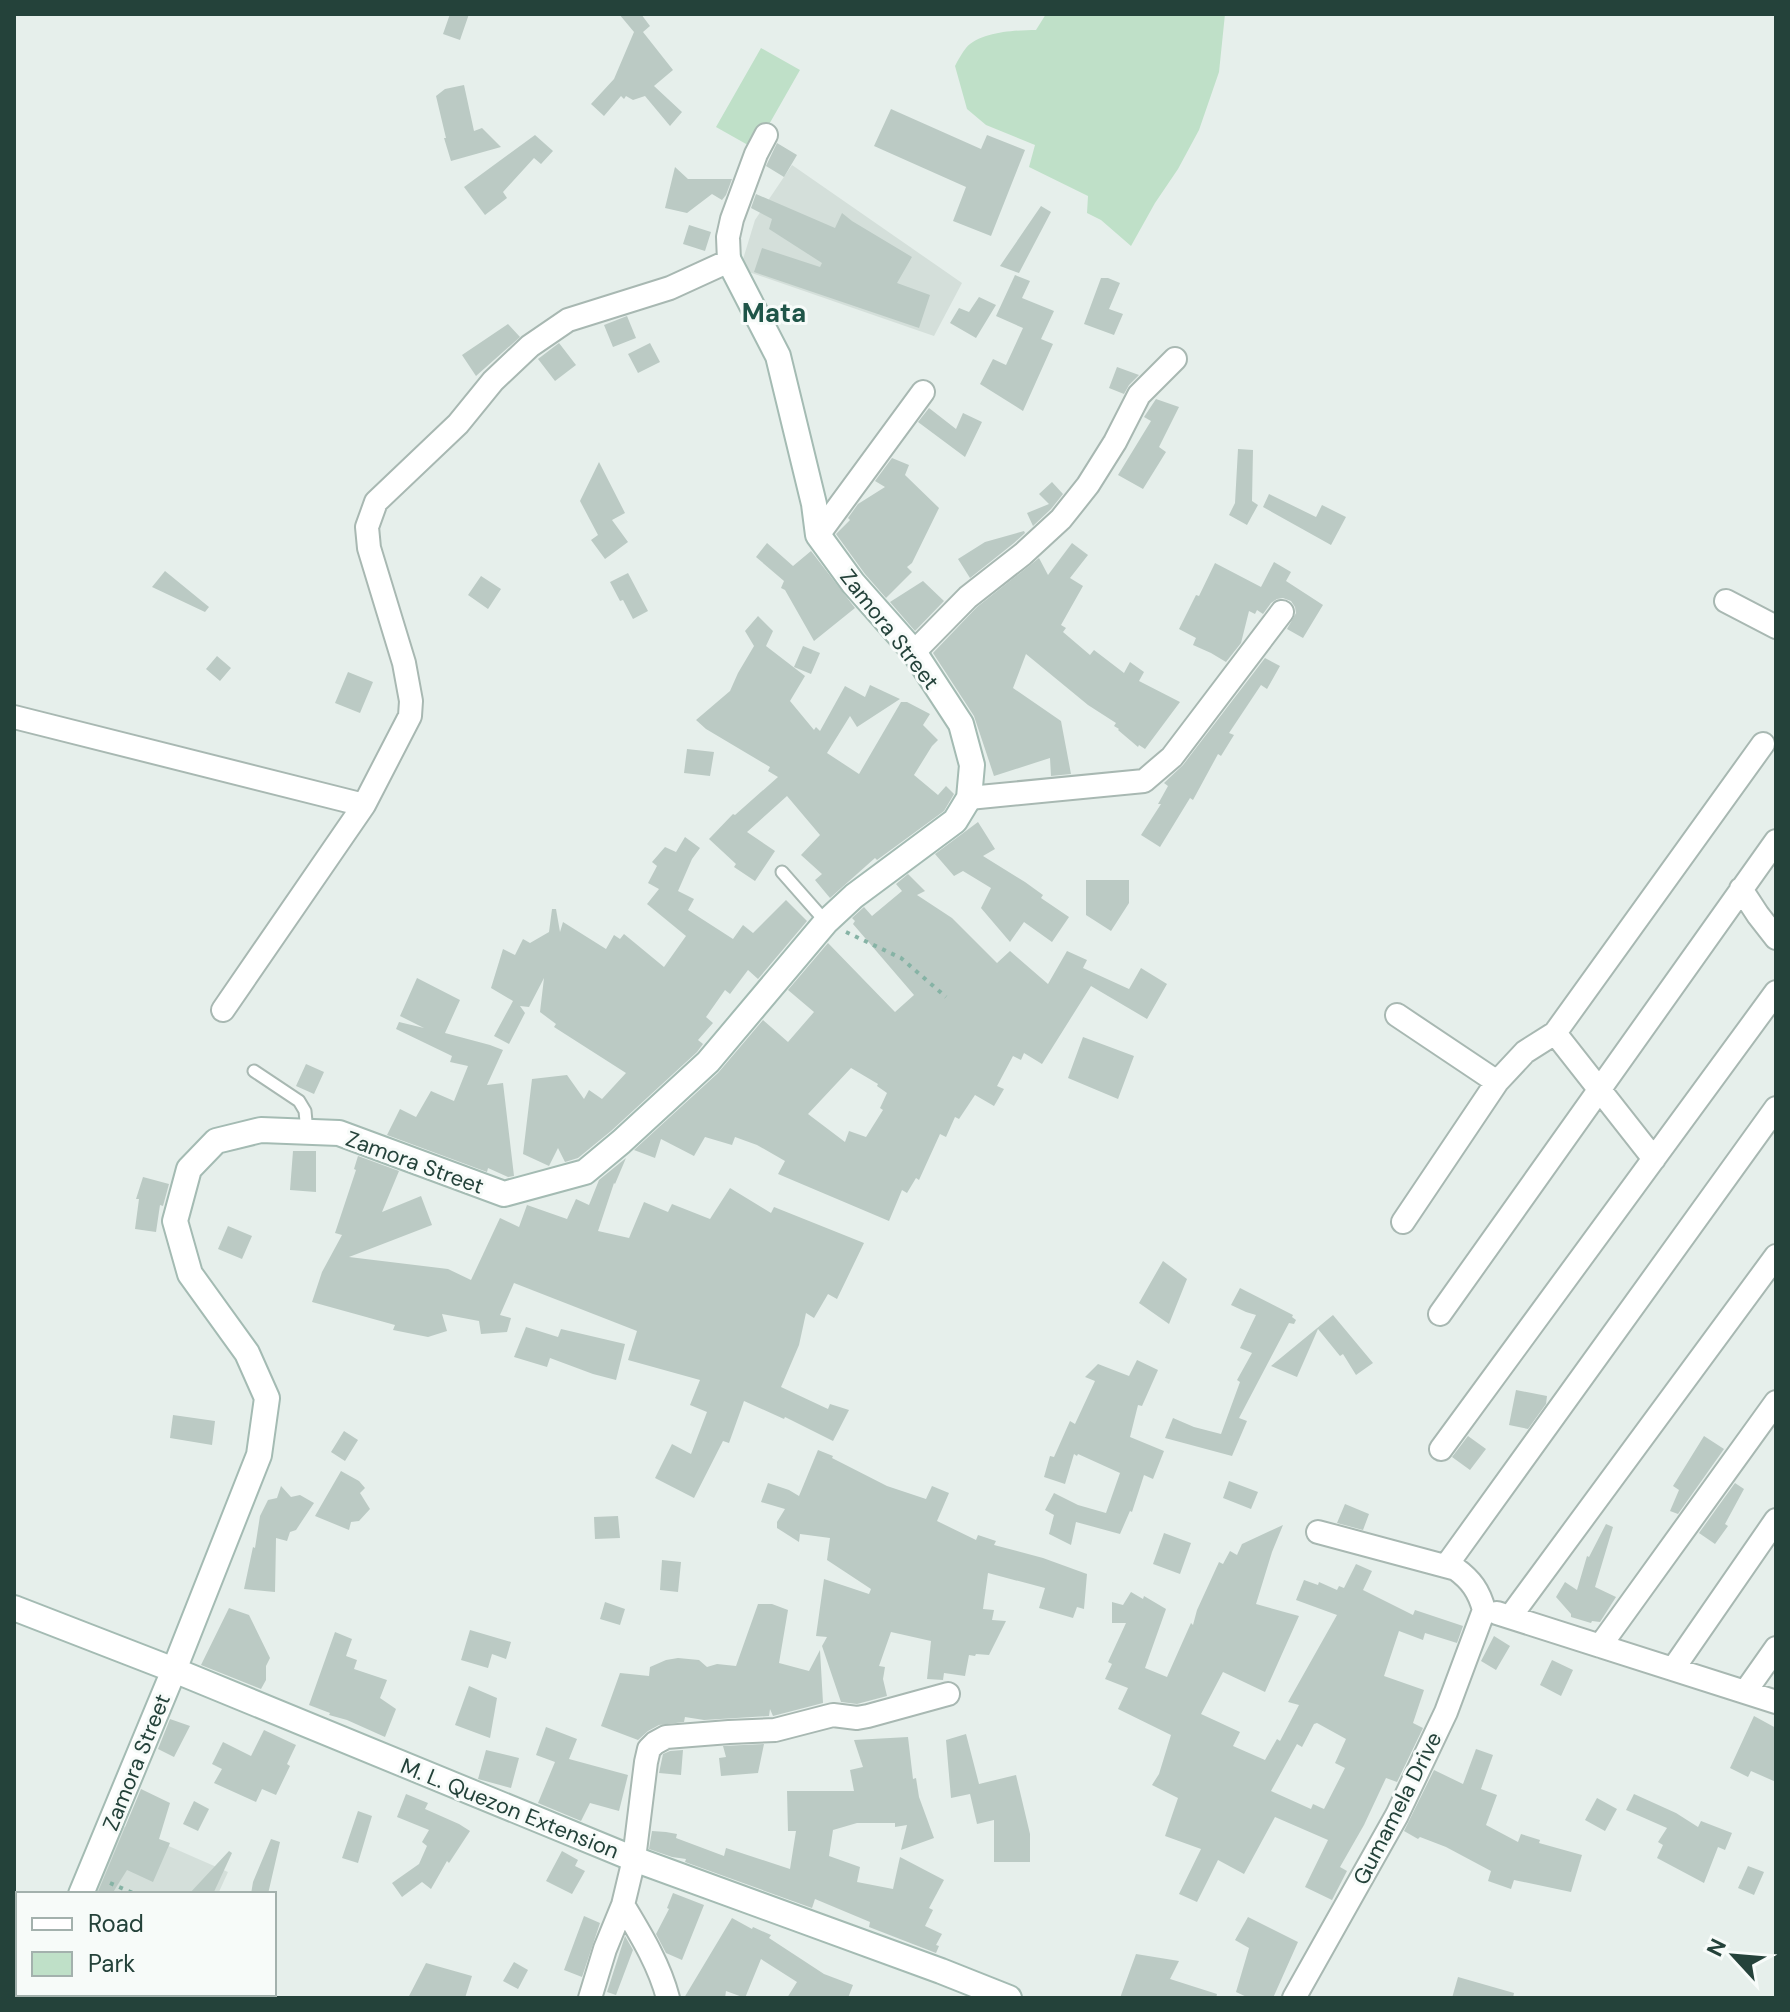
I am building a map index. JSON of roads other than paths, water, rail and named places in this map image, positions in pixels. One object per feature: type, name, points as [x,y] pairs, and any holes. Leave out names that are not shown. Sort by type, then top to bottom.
[{"type":"street","points":[[766,135],[732,219],[728,237],[729,261],[778,356],[814,504],[818,535]]},
{"type":"street","points":[[223,1010],[364,805],[410,716],[411,701],[404,663],[369,548],[367,527],[376,502],[458,424],[493,381],[530,346],[568,320],[670,288],[729,261]]},
{"type":"street","points":[[914,652],[968,597],[1061,519],[1088,485],[1139,395],[1175,359]]},
{"type":"street","points":[[818,535],[923,392]]},
{"type":"street","name":"Zamora Street","points":[[82,1892],[259,1455],[267,1398],[247,1353],[190,1274],[175,1221],[189,1169],[216,1141],[261,1130],[339,1133],[504,1194],[585,1172],[708,1062],[826,922],[854,896],[955,821],[969,798],[972,765],[961,724],[914,652],[853,583],[818,535]]},
{"type":"street","points":[[1726,601],[1776,627]]},
{"type":"street","points":[[969,798],[1144,781],[1172,757],[1282,612]]},
{"type":"street","points":[[14,717],[364,805]]},
{"type":"street","points":[[1403,1222],[1497,1082],[1525,1052],[1555,1033],[1763,744]]},
{"type":"street","points":[[1440,1314],[1776,841]]},
{"type":"street","points":[[1741,889],[1776,938]]},
{"type":"street","points":[[1441,1449],[1776,992]]},
{"type":"street","points":[[1397,1015],[1497,1082]]},
{"type":"street","points":[[1555,1033],[1654,1159]]},
{"type":"street","points":[[1446,1566],[1776,1108]]},
{"type":"street","points":[[1510,1617],[1776,1256]]},
{"type":"street","points":[[1600,1646],[1776,1402]]},
{"type":"street","points":[[1673,1669],[1776,1520]]},
{"type":"street","points":[[1318,1532],[1456,1569],[1469,1579],[1481,1596],[1484,1610],[1776,1702]]},
{"type":"street","name":"M. L. Quezon Extension","points":[[14,1608],[174,1670],[634,1859],[1009,1998]]},
{"type":"street","name":"Gumamela Drive","points":[[1294,1998],[1397,1815],[1446,1712],[1484,1610]]},
{"type":"street","points":[[1745,1692],[1776,1648]]},
{"type":"street","points":[[590,1998],[623,1905],[634,1859],[649,1749],[666,1737],[775,1730],[833,1715],[857,1718],[948,1694]]},
{"type":"street","points":[[623,1905],[644,1940],[664,1982],[668,1998]]},
{"type":"lane","points":[[782,872],[826,922]]},
{"type":"lane","points":[[254,1071],[299,1101],[305,1111],[307,1132]]},
{"type":"district","name":"Mata","points":[[774,313]]}]
